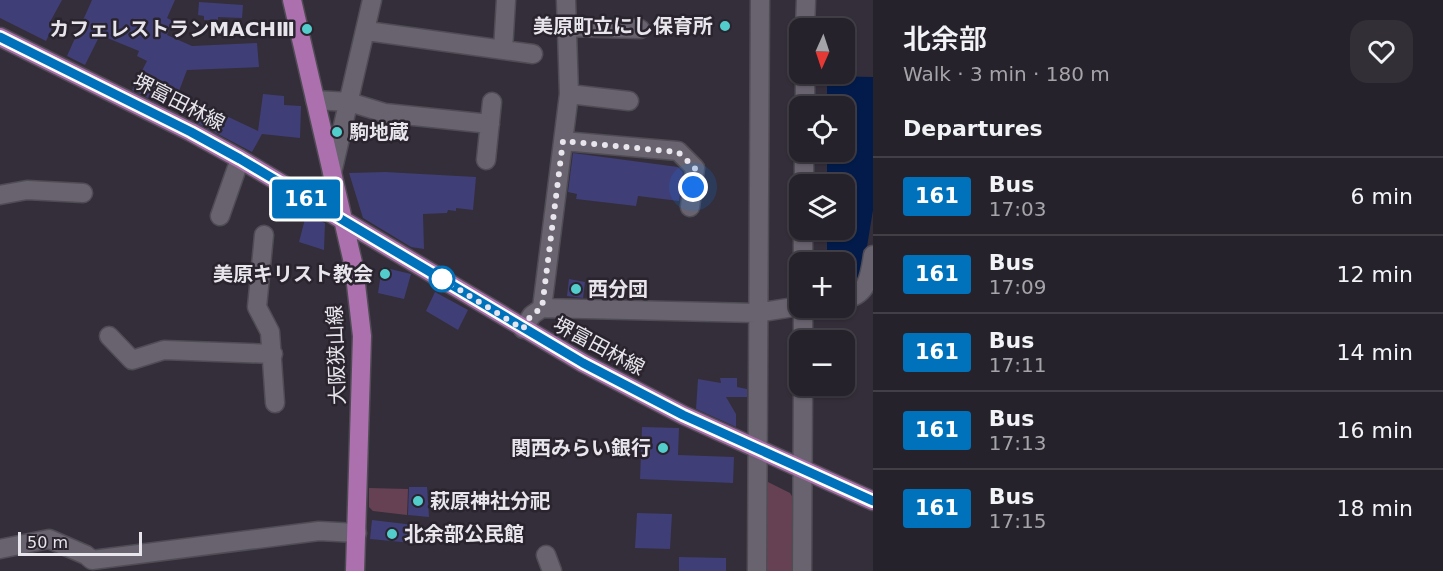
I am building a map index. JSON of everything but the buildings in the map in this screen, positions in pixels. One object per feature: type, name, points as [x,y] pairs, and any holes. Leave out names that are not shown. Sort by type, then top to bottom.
[{"type":"main road","name":"大阪狭山線","points":[[292,0],[354,267],[362,336],[355,571]]},
{"type":"main road","name":"堺富田林線","points":[[0,38],[191,132],[240,159],[523,329],[683,415],[873,501]]},
{"type":"street","points":[[332,173],[367,32],[372,0]]},
{"type":"street","points":[[503,50],[506,0]]},
{"type":"street","points":[[542,308],[569,94],[566,0]]},
{"type":"street","points":[[757,571],[756,313],[760,0]]},
{"type":"street","points":[[806,0],[806,18]]},
{"type":"street","points":[[567,27],[640,29]]},
{"type":"street","points":[[367,32],[533,54]]},
{"type":"street","points":[[569,94],[629,101]]},
{"type":"street","points":[[315,100],[349,102],[385,113],[490,124]]},
{"type":"street","points":[[486,160],[492,102]]},
{"type":"street","points":[[563,141],[678,152],[695,168],[690,207]]},
{"type":"street","points":[[220,216],[240,159]]},
{"type":"street","points":[[0,195],[27,190],[83,193]]},
{"type":"street","points":[[264,235],[257,307],[270,332],[275,403]]},
{"type":"street","points":[[855,294],[868,284],[873,255]]},
{"type":"street","points":[[855,299],[873,298]]},
{"type":"street","points":[[523,329],[531,315],[542,308],[756,313],[789,309]]},
{"type":"street","points":[[109,336],[132,360],[164,351],[273,354]]},
{"type":"street","points":[[802,571],[803,396]]},
{"type":"street","points":[[0,549],[48,539],[86,563],[92,560],[319,531],[357,533]]},
{"type":"shaded area","points":[[768,482],[790,493],[795,501],[795,571],[764,571],[764,485]]},
{"type":"shaded area","points":[[369,488],[408,489],[407,515],[373,511],[369,507]]},
{"type":"water","points":[[855,77],[873,77],[873,210],[862,277],[855,281],[855,252],[827,252],[827,240],[855,240],[855,174],[827,174],[827,162],[855,162],[855,96],[827,96],[827,84],[855,84]]},
{"type":"bus line","name":"161","points":[[0,37],[191,132],[240,159],[426,269],[536,338],[583,363],[683,415],[873,501]]},
{"type":"place","name":"美原町立にし保育所","points":[[725,26]]},
{"type":"place","name":"カフェレストランMACHⅢ","points":[[307,29]]},
{"type":"place","name":"駒地蔵","points":[[337,132]]},
{"type":"place","name":"美原キリスト教会","points":[[385,274]]},
{"type":"place","name":"西分団","points":[[576,289]]},
{"type":"place","name":"関西みらい銀行","points":[[663,448]]},
{"type":"place","name":"萩原神社分祀","points":[[418,501]]},
{"type":"place","name":"北余部公民館","points":[[392,534]]},
{"type":"route","points":[[442,279],[523,329],[531,315],[542,308],[563,141],[678,152],[695,168],[693,187]]}]
